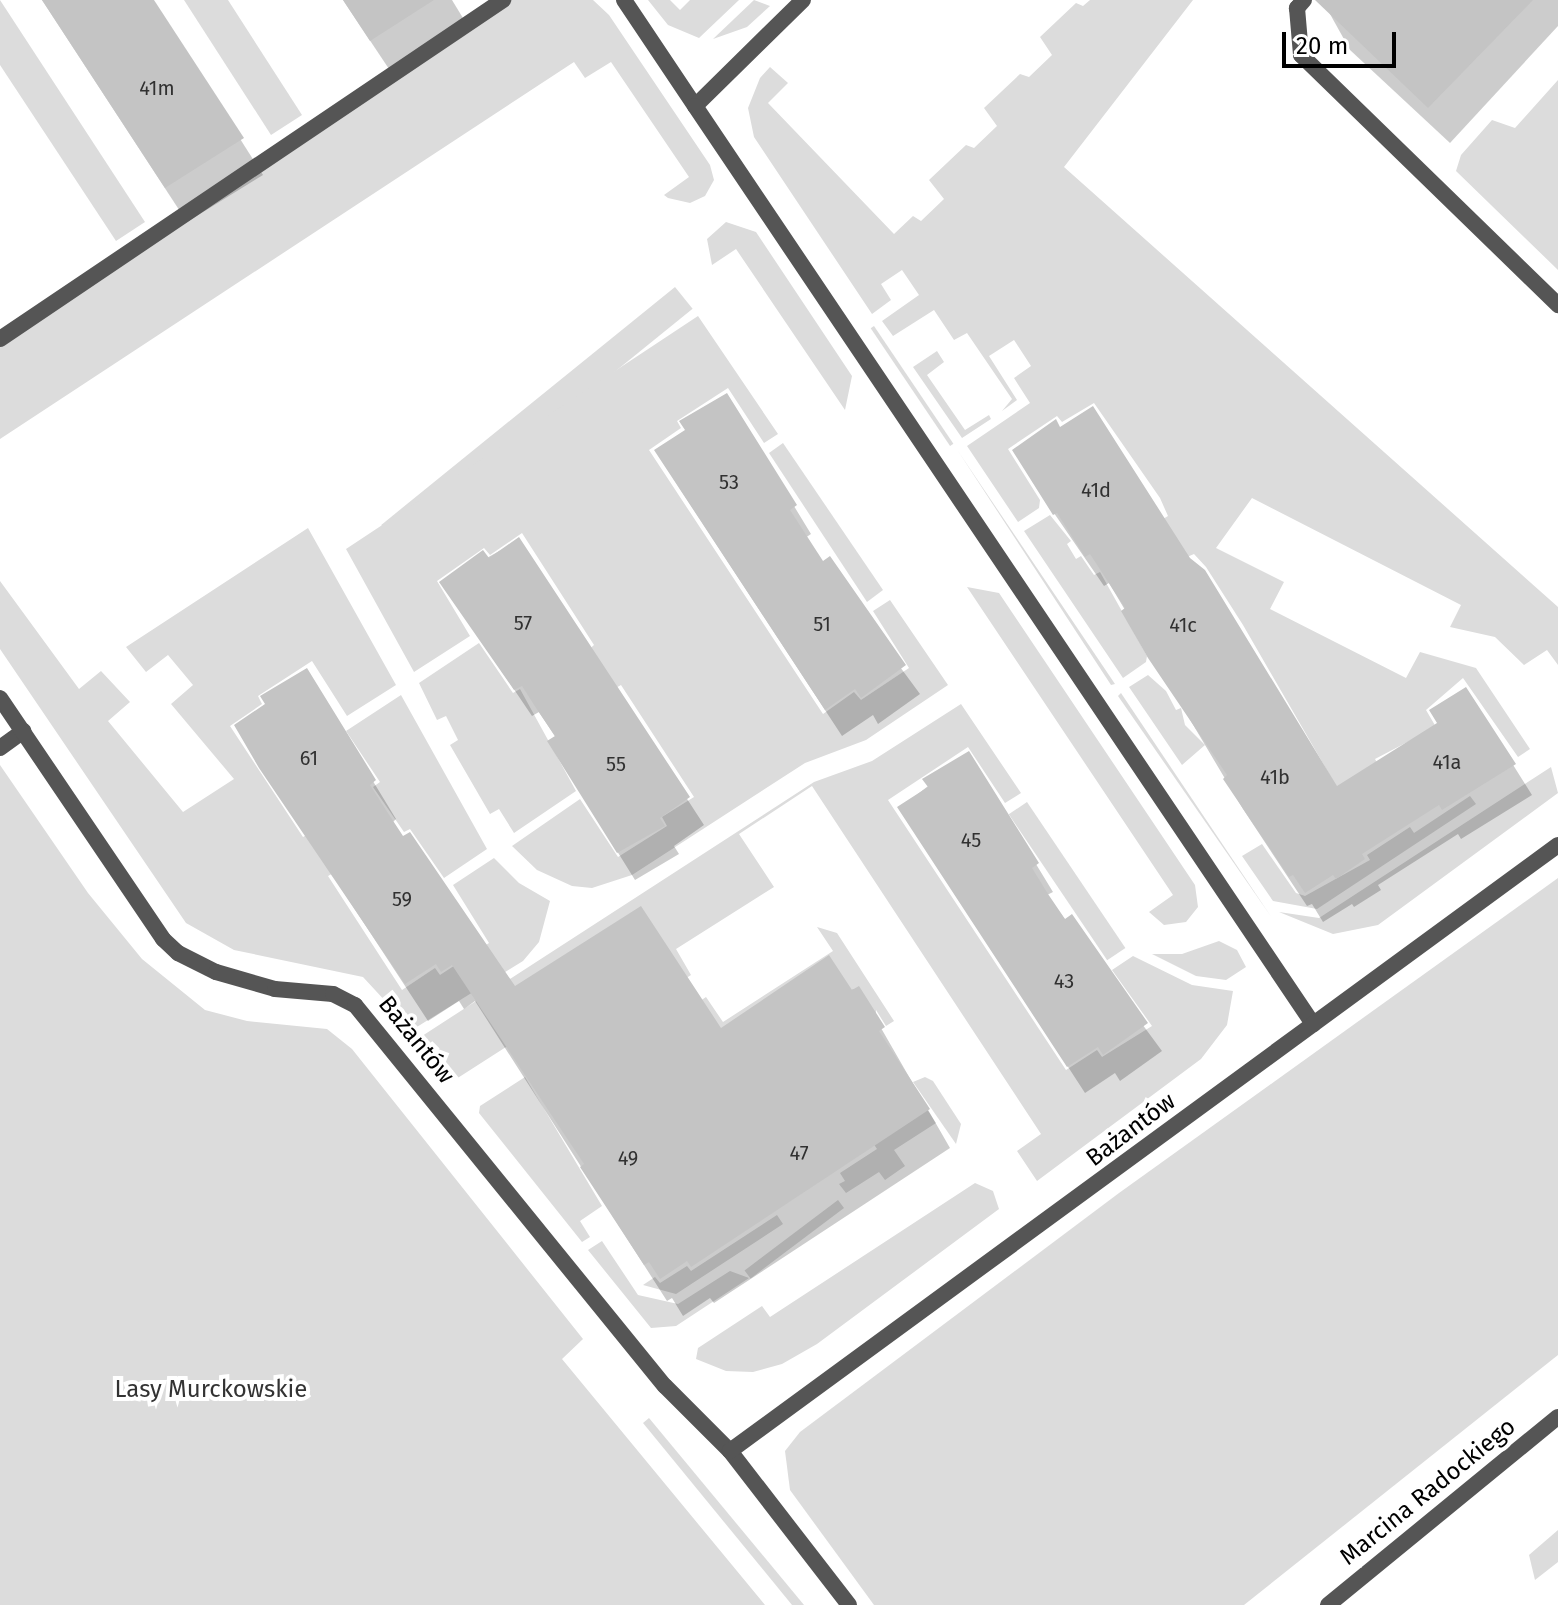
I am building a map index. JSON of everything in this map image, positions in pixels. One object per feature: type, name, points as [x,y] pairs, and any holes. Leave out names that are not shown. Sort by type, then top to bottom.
[{"type":"street","points":[[0,339],[503,0]]},
{"type":"street","points":[[624,0],[1313,1024]]},
{"type":"street","points":[[695,106],[803,0]]},
{"type":"street","points":[[1304,0],[1297,8],[1301,55],[1558,305]]},
{"type":"street","name":"Bażantów","points":[[0,698],[149,921],[178,953],[216,972],[275,989],[333,994],[370,1019],[665,1386],[730,1451],[849,1605]]},
{"type":"street","points":[[0,748],[23,731]]},
{"type":"street","name":"Bażantów","points":[[730,1451],[1558,845]]},
{"type":"street","name":"Marcina Radockiego","points":[[1328,1605],[1558,1417]]},
{"type":"green space","points":[[0,0],[145,222],[116,241],[0,65]]},
{"type":"green space","points":[[184,0],[228,0],[302,115],[271,135]]},
{"type":"green space","points":[[494,0],[593,0],[609,15],[710,165],[714,180],[705,196],[690,203],[664,195],[689,177],[611,62],[585,78],[574,62],[0,439],[0,338]]},
{"type":"green space","points":[[648,0],[670,0],[680,10],[690,0],[739,0],[699,38],[668,25]]},
{"type":"green space","points":[[754,0],[770,6],[747,27],[713,39]]},
{"type":"green space","points":[[1090,0],[1193,0],[1064,167],[1558,607],[1558,665],[1547,650],[1524,665],[1495,637],[1450,627],[1461,605],[1252,498],[1216,548],[1284,582],[1270,609],[1406,678],[1420,652],[1476,668],[1530,749],[1518,757],[1463,678],[1426,710],[1436,727],[1375,759],[1379,766],[1339,791],[1243,625],[1206,567],[1194,554],[1187,557],[1163,519],[1168,516],[1160,498],[1094,403],[1062,422],[1057,416],[1008,449],[1040,500],[1039,508],[1018,522],[967,446],[1030,403],[1014,378],[1031,366],[1014,340],[989,356],[1017,400],[1002,411],[1012,399],[967,333],[954,340],[934,310],[893,336],[882,321],[919,295],[902,270],[881,284],[891,300],[872,314],[754,137],[748,108],[760,78],[770,67],[788,83],[768,103],[894,234],[913,216],[921,221],[944,199],[929,180],[966,145],[974,148],[997,126],[984,108],[1020,74],[1029,77],[1052,55],[1040,37],[1076,3],[1083,6]]},
{"type":"green space","points":[[1558,80],[1558,270],[1456,171],[1461,155],[1492,120],[1515,128]]},
{"type":"green space","points":[[726,222],[756,232],[852,376],[845,410],[736,249],[712,265],[707,239]]},
{"type":"green space","points":[[675,287],[693,309],[399,547],[381,525]]},
{"type":"green space","points":[[698,316],[778,434],[764,443],[728,388],[677,421],[681,428],[649,450],[823,714],[854,692],[861,700],[909,668],[873,611],[890,600],[948,685],[866,740],[805,763],[632,875],[592,888],[572,886],[537,870],[512,846],[580,799],[618,857],[667,826],[662,817],[694,797],[621,685],[612,690],[586,652],[594,645],[522,533],[490,555],[484,548],[437,581],[470,636],[414,672],[346,549]]},
{"type":"green space","points":[[874,326],[953,444],[950,446],[871,328]]},
{"type":"green space","points":[[937,351],[944,362],[927,375],[965,430],[989,415],[991,419],[962,438],[913,367]]},
{"type":"green space","points":[[783,443],[883,590],[867,602],[769,453]]},
{"type":"green space","points":[[958,451],[1115,684],[1111,685]]},
{"type":"green space","points":[[1050,515],[1071,541],[1067,544],[1076,559],[1081,556],[1094,575],[1100,572],[1147,656],[1146,662],[1123,678],[1024,531]]},
{"type":"green space","points":[[308,528],[396,685],[347,716],[312,661],[258,696],[262,704],[230,726],[303,837],[312,832],[337,871],[328,876],[402,990],[435,968],[440,975],[489,943],[453,885],[494,858],[519,883],[550,901],[539,942],[523,961],[412,1030],[363,977],[234,950],[186,923],[0,649],[0,581],[79,689],[101,671],[130,702],[108,721],[183,812],[234,779],[171,704],[193,685],[168,655],[146,672],[126,647]]},
{"type":"green space","points":[[967,587],[999,593],[1195,885],[1198,907],[1186,922],[1164,925],[1149,912],[1173,895]]},
{"type":"green space","points":[[479,643],[513,693],[520,689],[576,791],[514,833],[499,809],[490,814],[450,745],[458,740],[446,716],[437,720],[419,683]]},
{"type":"green space","points":[[1148,675],[1166,691],[1176,710],[1181,708],[1185,725],[1205,745],[1182,765],[1129,687]]},
{"type":"green space","points":[[1121,693],[1272,918],[1118,696]]},
{"type":"green space","points":[[401,695],[487,849],[444,878],[410,829],[404,832],[373,787],[380,782],[346,731]]},
{"type":"green space","points":[[961,704],[1021,793],[1005,803],[968,747],[888,800],[1066,1070],[1097,1050],[1102,1057],[1152,1026],[1112,970],[1133,956],[1192,985],[1233,991],[1227,1025],[1201,1059],[1037,1181],[1017,1151],[1041,1134],[812,786],[739,834],[774,887],[676,949],[691,975],[666,991],[681,1014],[706,997],[723,1022],[833,951],[817,927],[837,933],[894,1021],[886,1026],[876,1010],[876,1031],[936,1123],[894,1150],[905,1166],[885,1180],[879,1172],[846,1193],[839,1184],[845,1181],[840,1173],[877,1149],[825,1070],[506,1047],[453,1081],[419,1038],[814,782],[872,761]]},
{"type":"green space","name":"Lasy Murckowskie","points":[[0,765],[88,893],[142,959],[205,1010],[247,1021],[327,1029],[352,1049],[583,1339],[562,1359],[765,1605],[0,1605]]},
{"type":"green space","points":[[1551,767],[1558,793],[1378,925],[1333,934],[1279,912],[1319,918]]},
{"type":"green space","points":[[1470,796],[1476,804],[1317,909],[1273,901],[1242,856],[1262,844],[1296,893],[1305,896],[1370,860],[1367,855],[1410,827],[1414,833]]},
{"type":"green space","points":[[1027,802],[1125,948],[1107,960],[1009,814]]},
{"type":"green space","points":[[1558,878],[1558,1355],[1244,1605],[874,1605],[790,1490],[785,1451],[800,1432],[1119,1193]]},
{"type":"green space","points":[[1219,941],[1237,950],[1246,967],[1226,980],[1196,976],[1152,954],[1182,954]]},
{"type":"green space","points":[[525,1077],[602,1206],[580,1221],[590,1237],[582,1242],[479,1113],[480,1106]]},
{"type":"green space","points":[[925,1077],[933,1081],[961,1124],[956,1144],[913,1082]]},
{"type":"green space","points":[[975,1183],[993,1191],[999,1209],[817,1344],[782,1364],[753,1372],[726,1371],[696,1359],[698,1348],[762,1306],[770,1317]]},
{"type":"green space","points":[[838,1200],[844,1208],[751,1278],[745,1270]]},
{"type":"green space","points":[[777,1215],[783,1224],[676,1294],[643,1285],[655,1277],[660,1283],[687,1266],[691,1271]]},
{"type":"green space","points":[[602,1241],[638,1295],[678,1304],[730,1271],[749,1278],[676,1326],[651,1328],[588,1250]]},
{"type":"green space","points":[[649,1418],[804,1605],[792,1605],[643,1423]]},
{"type":"green space","points":[[1558,1530],[1558,1562],[1535,1580],[1529,1555]]},
{"type":"building","points":[[42,0],[154,0],[244,138],[165,188]]},
{"type":"building","points":[[343,0],[434,0],[370,41]]},
{"type":"building","points":[[1315,0],[1533,0],[1428,108]]},
{"type":"building","points":[[727,393],[797,505],[790,510],[823,561],[830,556],[906,665],[861,698],[855,689],[825,710],[654,450],[685,430],[679,421]]},
{"type":"building","points":[[1093,406],[1190,558],[1205,570],[1337,786],[1437,723],[1429,710],[1466,687],[1516,764],[1442,810],[1439,805],[1362,854],[1365,859],[1336,879],[1333,875],[1305,893],[1293,875],[1289,877],[1223,779],[1227,775],[1148,658],[1121,611],[1125,608],[1090,554],[1085,557],[1057,513],[1053,515],[1012,450],[1056,419],[1060,427]]},
{"type":"building","points":[[519,537],[690,797],[660,818],[665,826],[617,853],[547,741],[555,736],[522,686],[514,690],[439,582],[483,550],[489,558]]},
{"type":"building","points":[[307,668],[376,780],[370,785],[403,836],[410,832],[515,986],[641,906],[721,1028],[829,955],[852,990],[859,986],[885,1027],[879,1031],[930,1109],[691,1267],[687,1261],[660,1279],[649,1262],[644,1265],[580,1167],[584,1164],[452,965],[441,972],[436,964],[405,984],[259,768],[234,725],[265,704],[260,696]]},
{"type":"building","points":[[969,751],[1039,863],[1032,868],[1048,894],[1065,919],[1072,914],[1148,1023],[1103,1055],[1098,1047],[1067,1067],[897,807],[928,787],[922,779]]}]
